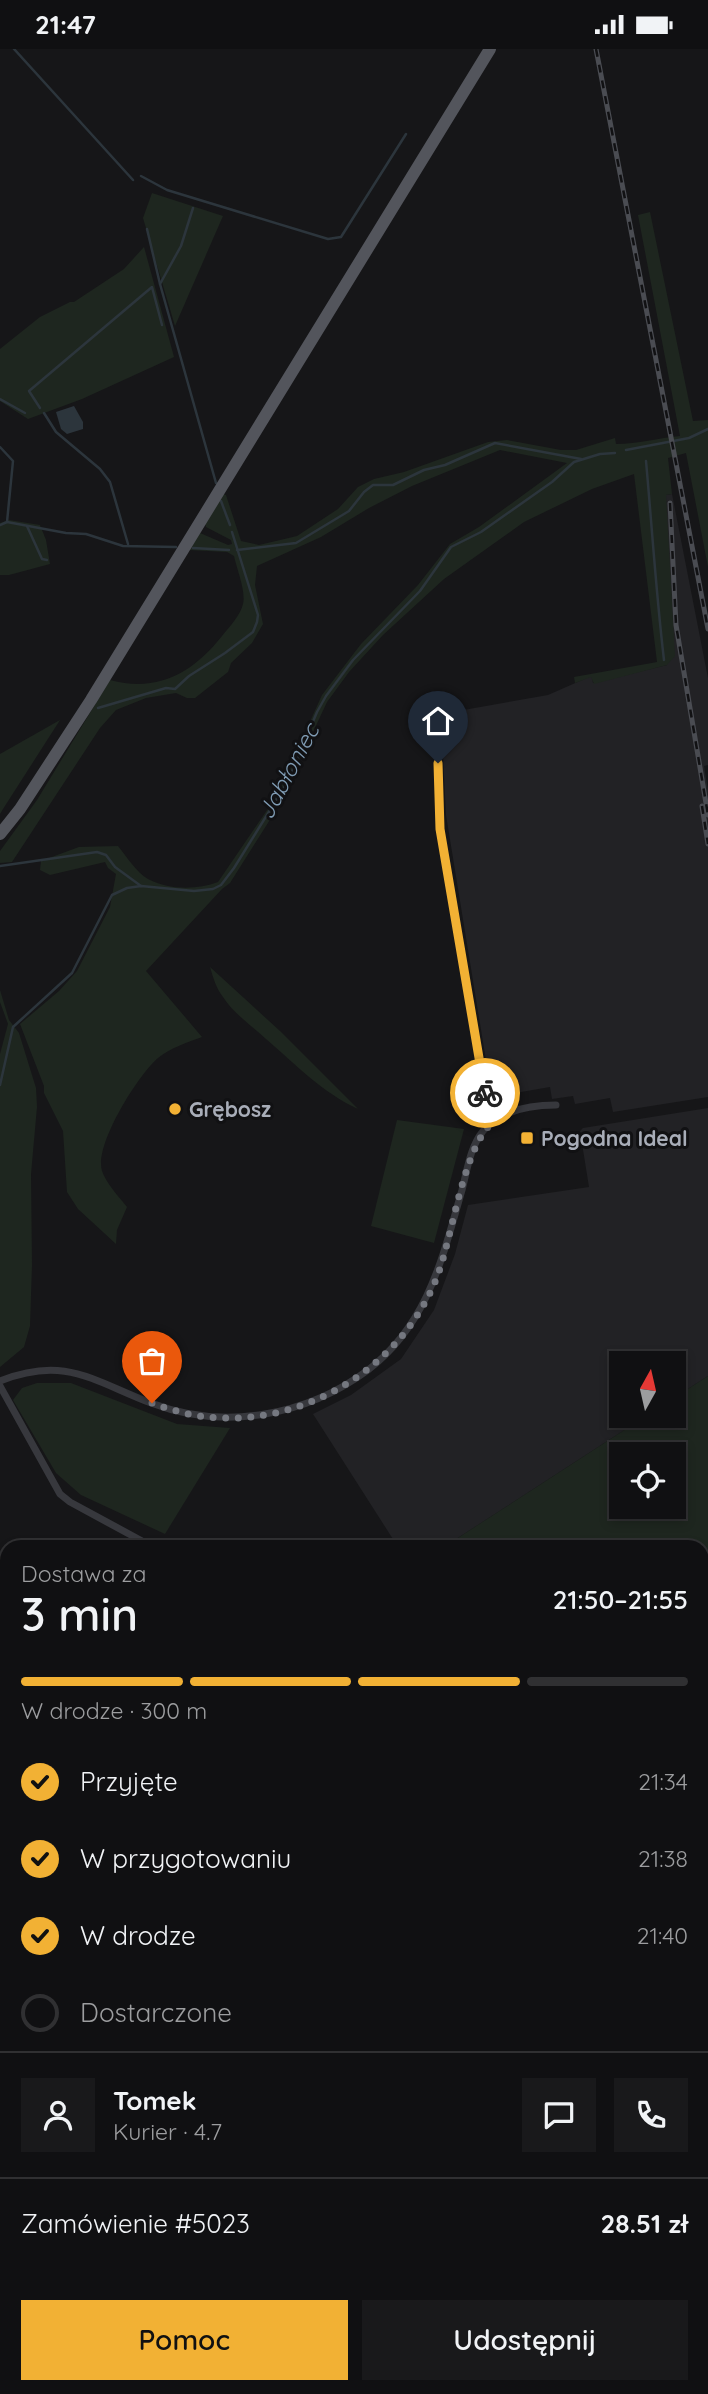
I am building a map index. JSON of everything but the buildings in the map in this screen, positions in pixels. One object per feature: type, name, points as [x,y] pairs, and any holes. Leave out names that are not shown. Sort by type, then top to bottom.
[{"type":"main road","points":[[0,834],[20,809],[99,688],[492,49]]},
{"type":"street","points":[[438,763],[438,811],[442,840],[486,1097],[495,1120]]},
{"type":"street","points":[[140,1540],[60,1495],[0,1384],[34,1370],[70,1371],[152,1403],[193,1415],[211,1417],[255,1416],[327,1396],[370,1368],[409,1328],[423,1306],[437,1276],[472,1154],[482,1133],[495,1120],[522,1109],[556,1105]]},
{"type":"shaded area","points":[[152,193],[223,216],[175,326],[143,218]]},
{"type":"shaded area","points":[[650,212],[693,421],[708,420],[708,567],[686,453],[668,458],[672,494],[666,495],[675,656],[667,665],[594,684],[591,677],[575,683],[574,677],[657,662],[634,474],[592,489],[524,522],[444,579],[383,635],[349,672],[327,702],[278,807],[230,883],[146,971],[202,1037],[174,1048],[158,1058],[129,1094],[111,1128],[101,1159],[102,1171],[127,1207],[117,1230],[116,1244],[78,1209],[67,1192],[63,1131],[44,1093],[44,1086],[20,1024],[59,991],[77,971],[110,907],[116,874],[105,862],[50,875],[40,870],[41,861],[79,847],[118,846],[140,873],[156,883],[183,888],[218,882],[276,797],[322,695],[361,644],[418,585],[450,544],[479,527],[567,463],[500,450],[412,486],[321,537],[257,566],[255,585],[263,624],[252,643],[231,663],[228,672],[195,698],[176,693],[146,698],[116,710],[100,728],[12,862],[0,863],[0,851],[37,800],[110,680],[143,684],[173,677],[211,649],[237,617],[244,599],[234,556],[227,552],[189,550],[200,533],[228,545],[232,544],[231,540],[206,527],[205,523],[223,494],[226,495],[241,541],[259,545],[297,536],[338,509],[358,487],[374,479],[404,472],[488,442],[507,440],[561,450],[576,450],[615,438],[616,444],[680,436],[638,215]]},
{"type":"shaded area","points":[[144,247],[174,357],[82,399],[28,419],[0,401],[0,349],[40,317],[74,302],[124,269]]},
{"type":"shaded area","points":[[74,406],[83,422],[83,429],[67,434],[61,429],[56,412]]},
{"type":"shaded area","points":[[672,494],[708,678],[708,765],[704,766],[708,790],[708,1097],[613,1112],[610,1098],[575,1104],[573,1096],[552,1099],[550,1087],[492,1097],[446,815],[441,714],[548,695],[589,677],[592,677],[593,683],[667,665],[666,495]]},
{"type":"shaded area","points":[[9,520],[40,525],[50,564],[0,575],[0,523]]},
{"type":"shaded area","points":[[60,720],[3,809],[0,814],[0,754]]},
{"type":"shaded area","points":[[210,967],[280,1031],[358,1109],[321,1086],[237,1014],[218,990]]},
{"type":"shaded area","points":[[0,990],[9,1020],[19,1033],[36,1088],[37,1107],[31,1174],[30,1326],[24,1347],[0,1367],[0,1054],[8,1024],[0,1002]]},
{"type":"shaded area","points":[[708,1108],[708,1376],[686,1390],[686,1351],[609,1351],[609,1428],[627,1428],[455,1540],[394,1540],[313,1414],[351,1395],[401,1359],[434,1310],[455,1254],[468,1205],[589,1187],[580,1131],[583,1128]]},
{"type":"shaded area","points":[[397,1120],[464,1129],[434,1243],[371,1226]]},
{"type":"shaded area","points":[[708,1376],[708,1540],[455,1540],[627,1428],[686,1428],[686,1390]]},
{"type":"shaded area","points":[[37,1383],[71,1383],[177,1424],[230,1428],[165,1534],[81,1495],[56,1473],[13,1400],[22,1388]]},
{"type":"waterway","points":[[14,49],[133,180]]},
{"type":"waterway","points":[[141,176],[167,190],[328,239],[341,237],[406,134]]},
{"type":"waterway","points":[[193,208],[181,246],[160,284],[216,483]]},
{"type":"waterway","points":[[147,229],[160,284]]},
{"type":"waterway","points":[[40,408],[29,391],[152,287],[162,325]]},
{"type":"waterway","points":[[0,399],[25,413]]},
{"type":"waterway","points":[[44,413],[56,432],[100,469],[110,482],[128,544]]},
{"type":"waterway","name":"Jabłoniec","points":[[626,450],[689,438],[708,429]]},
{"type":"waterway","points":[[237,550],[296,543],[349,511],[373,485],[393,485],[495,443],[581,459]]},
{"type":"waterway","points":[[0,447],[13,461],[7,522],[0,525]]},
{"type":"waterway","name":"Jabłoniec","points":[[0,1085],[13,1027],[72,973],[112,895],[127,888],[141,886],[194,891],[213,889],[221,885],[288,781],[326,696],[353,660],[420,591],[451,547],[481,532],[552,482],[574,462],[600,454],[615,453]]},
{"type":"waterway","points":[[646,461],[664,660]]},
{"type":"waterway","points":[[221,501],[230,525]]},
{"type":"waterway","points":[[7,522],[86,534],[123,546],[176,547]]},
{"type":"waterway","points":[[27,526],[42,559],[47,560]]},
{"type":"waterway","points":[[98,708],[166,688],[175,689],[189,676],[253,632],[258,615],[232,532]]},
{"type":"waterway","points":[[193,548],[229,550]]},
{"type":"waterway","points":[[0,866],[97,852],[106,855],[115,867],[141,886]]},
{"type":"railway","points":[[596,49],[708,629]]},
{"type":"railway","points":[[670,503],[676,625],[708,815]]},
{"type":"railway","points":[[702,806],[708,844]]},
{"type":"way so far","points":[[152,1403],[193,1415],[255,1416],[281,1411],[327,1396],[370,1368],[409,1328],[437,1276],[472,1154],[482,1133],[495,1120],[485,1093]]},
{"type":"place","name":"Grębosz","points":[[175,1109]]},
{"type":"place","name":"Pogodna Ideal","points":[[527,1138]]},
{"type":"route","points":[[438,763],[440,829],[485,1093]]}]
